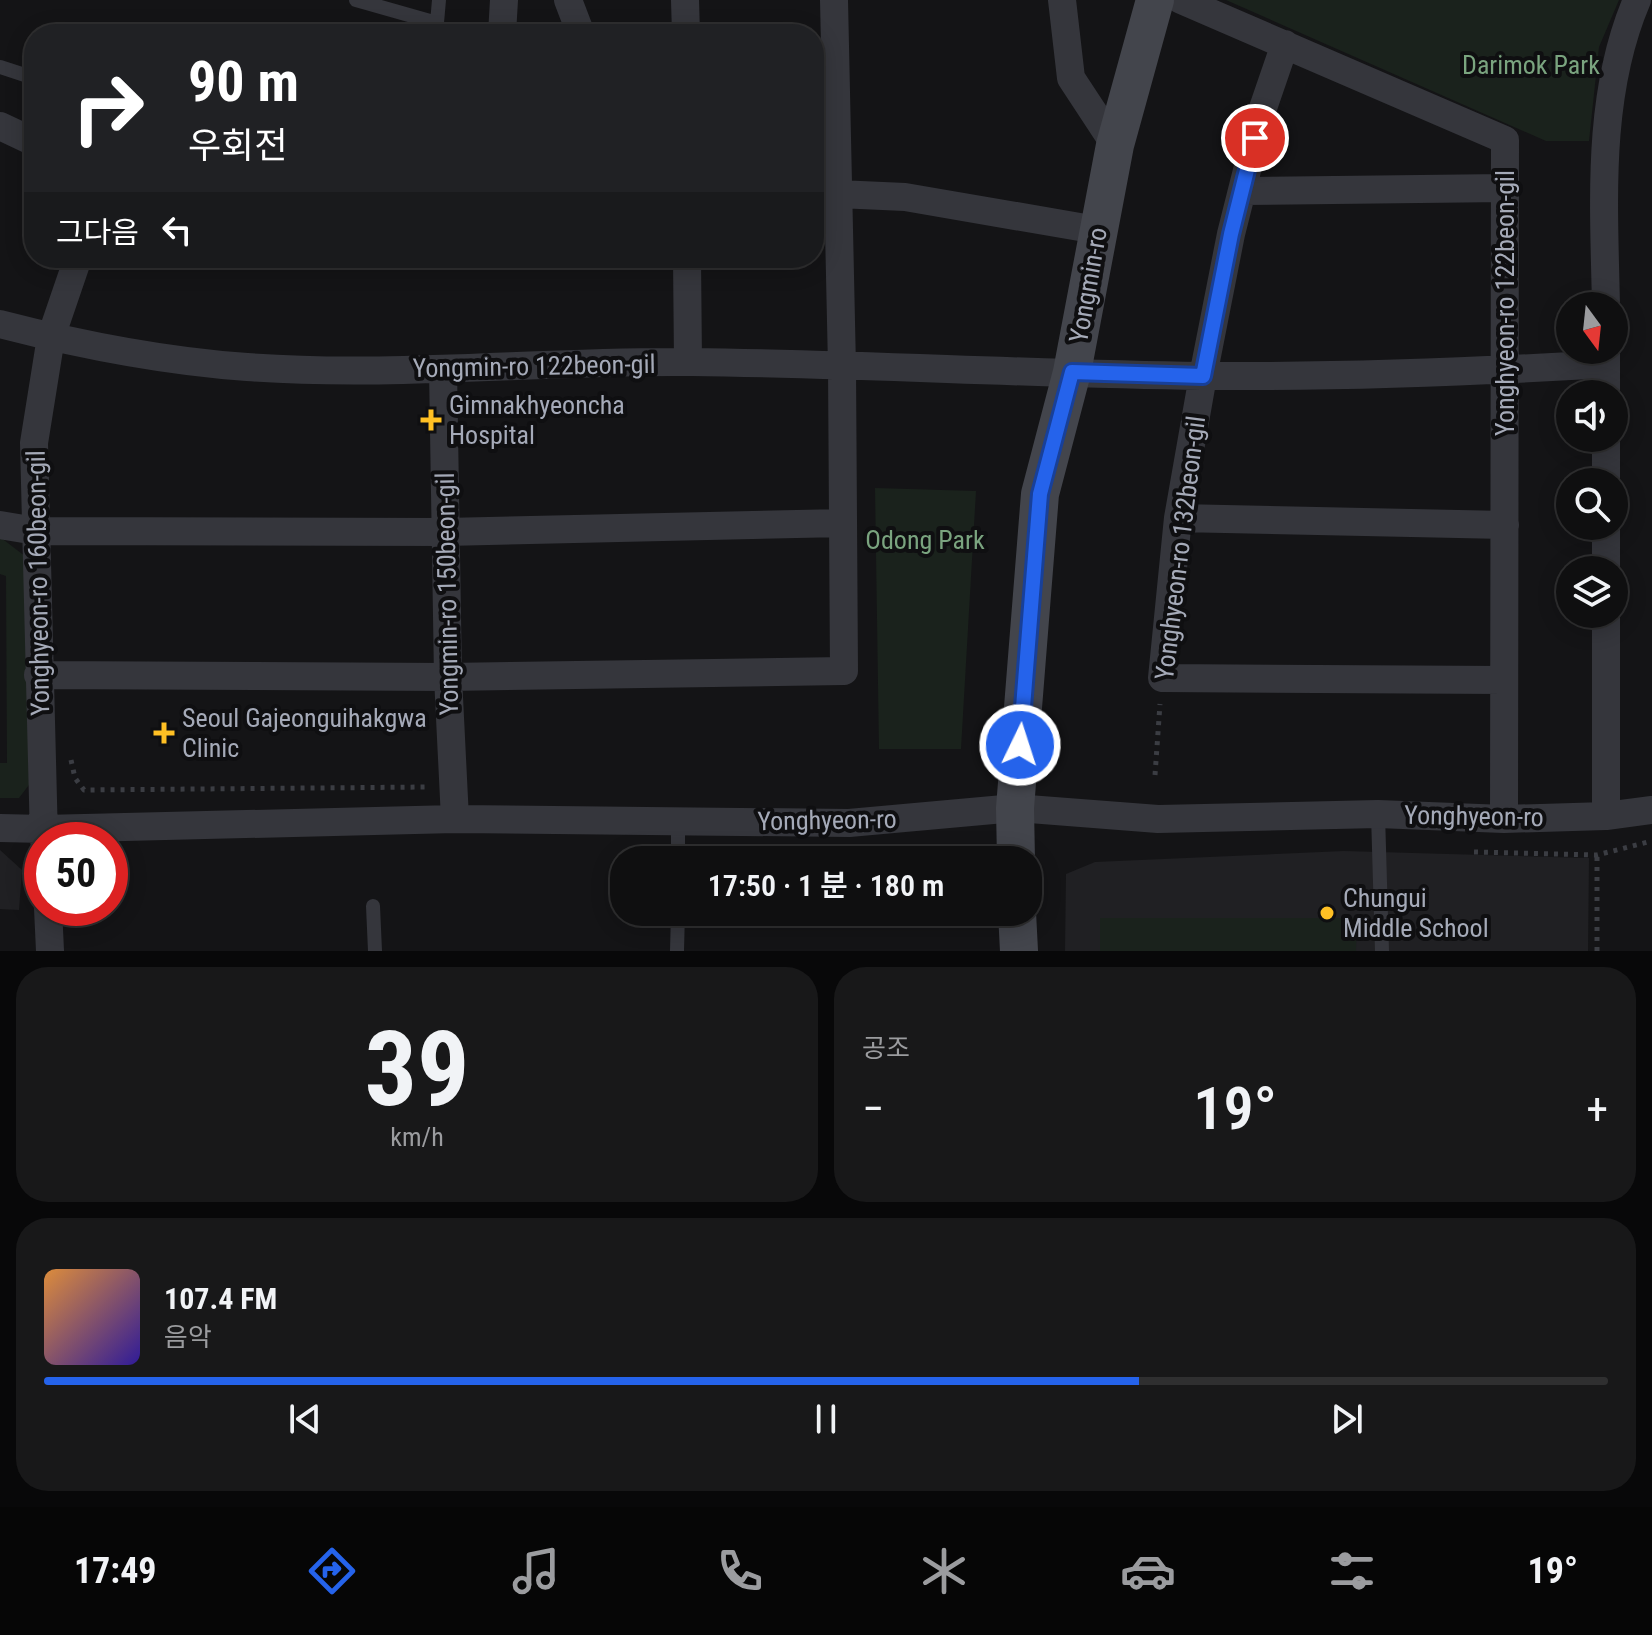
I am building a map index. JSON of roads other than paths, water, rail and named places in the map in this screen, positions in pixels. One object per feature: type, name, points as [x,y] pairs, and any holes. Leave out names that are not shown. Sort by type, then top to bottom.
[{"type":"main road","name":"Yongmin-ro","points":[[1016,846],[1015,808],[1040,494],[1072,372],[1115,145],[1155,0]]},
{"type":"main road","points":[[1018,926],[1019,951]]},
{"type":"street","points":[[503,24],[504,0]]},
{"type":"street","points":[[568,0],[577,24]]},
{"type":"street","points":[[685,0],[686,24]]},
{"type":"street","points":[[38,675],[448,677],[844,671],[842,367],[834,0]]},
{"type":"street","points":[[1062,0],[1071,78],[1115,145]]},
{"type":"street","name":"Yonghyeon-ro 122beon-gil","points":[[1181,0],[1505,140],[1504,819]]},
{"type":"street","points":[[1606,292],[1604,181],[1609,103],[1626,26],[1637,0]]},
{"type":"street","name":"Yonghyeon-ro 132beon-gil","points":[[1285,44],[1262,111],[1242,191],[1203,376],[1178,518],[1162,678],[1504,680]]},
{"type":"street","points":[[0,126],[24,137]]},
{"type":"street","points":[[1242,191],[1505,188]]},
{"type":"street","points":[[838,194],[931,200],[1097,230]]},
{"type":"street","name":"Yonghyeon-ro 160beon-gil","points":[[44,822],[34,443],[51,337],[75,268]]},
{"type":"street","points":[[687,268],[688,362]]},
{"type":"street","name":"Yongmin-ro 122beon-gil","points":[[0,324],[164,359],[249,368],[443,369],[688,362],[1203,376],[1505,370],[1556,363]]},
{"type":"street","name":"Yongmin-ro 150beon-gil","points":[[443,369],[448,677],[455,819]]},
{"type":"street","points":[[1178,518],[1505,525]]},
{"type":"street","points":[[0,525],[36,531],[445,532],[843,523]]},
{"type":"street","points":[[1606,628],[1606,816]]},
{"type":"street","name":"Yonghyeon-ro","points":[[128,832],[455,819],[849,823],[1015,808],[1158,819],[1378,814],[1504,819],[1606,816],[1652,810]]},
{"type":"street","name":"Yonghyeon-ro","points":[[0,828],[24,832]]},
{"type":"street","points":[[49,926],[50,951]]},
{"type":"lane","points":[[356,0],[425,24]]},
{"type":"lane","points":[[436,24],[439,0]]},
{"type":"lane","points":[[0,67],[24,75]]},
{"type":"lane","points":[[1378,814],[1382,951]]},
{"type":"lane","points":[[678,821],[678,846]]},
{"type":"lane","points":[[373,906],[375,951]]},
{"type":"lane","points":[[677,951],[678,926]]},
{"type":"place","name":"Gimnakhyeoncha Hospital","points":[[431,420]]},
{"type":"place","name":"Seoul Gajeonguihakgwa Clinic","points":[[164,733]]},
{"type":"place","name":"Chungui Middle School","points":[[1327,913]]},
{"type":"park label","name":"Darimok Park","points":[[1531,65]]},
{"type":"park label","name":"Odong Park","points":[[925,540]]}]
